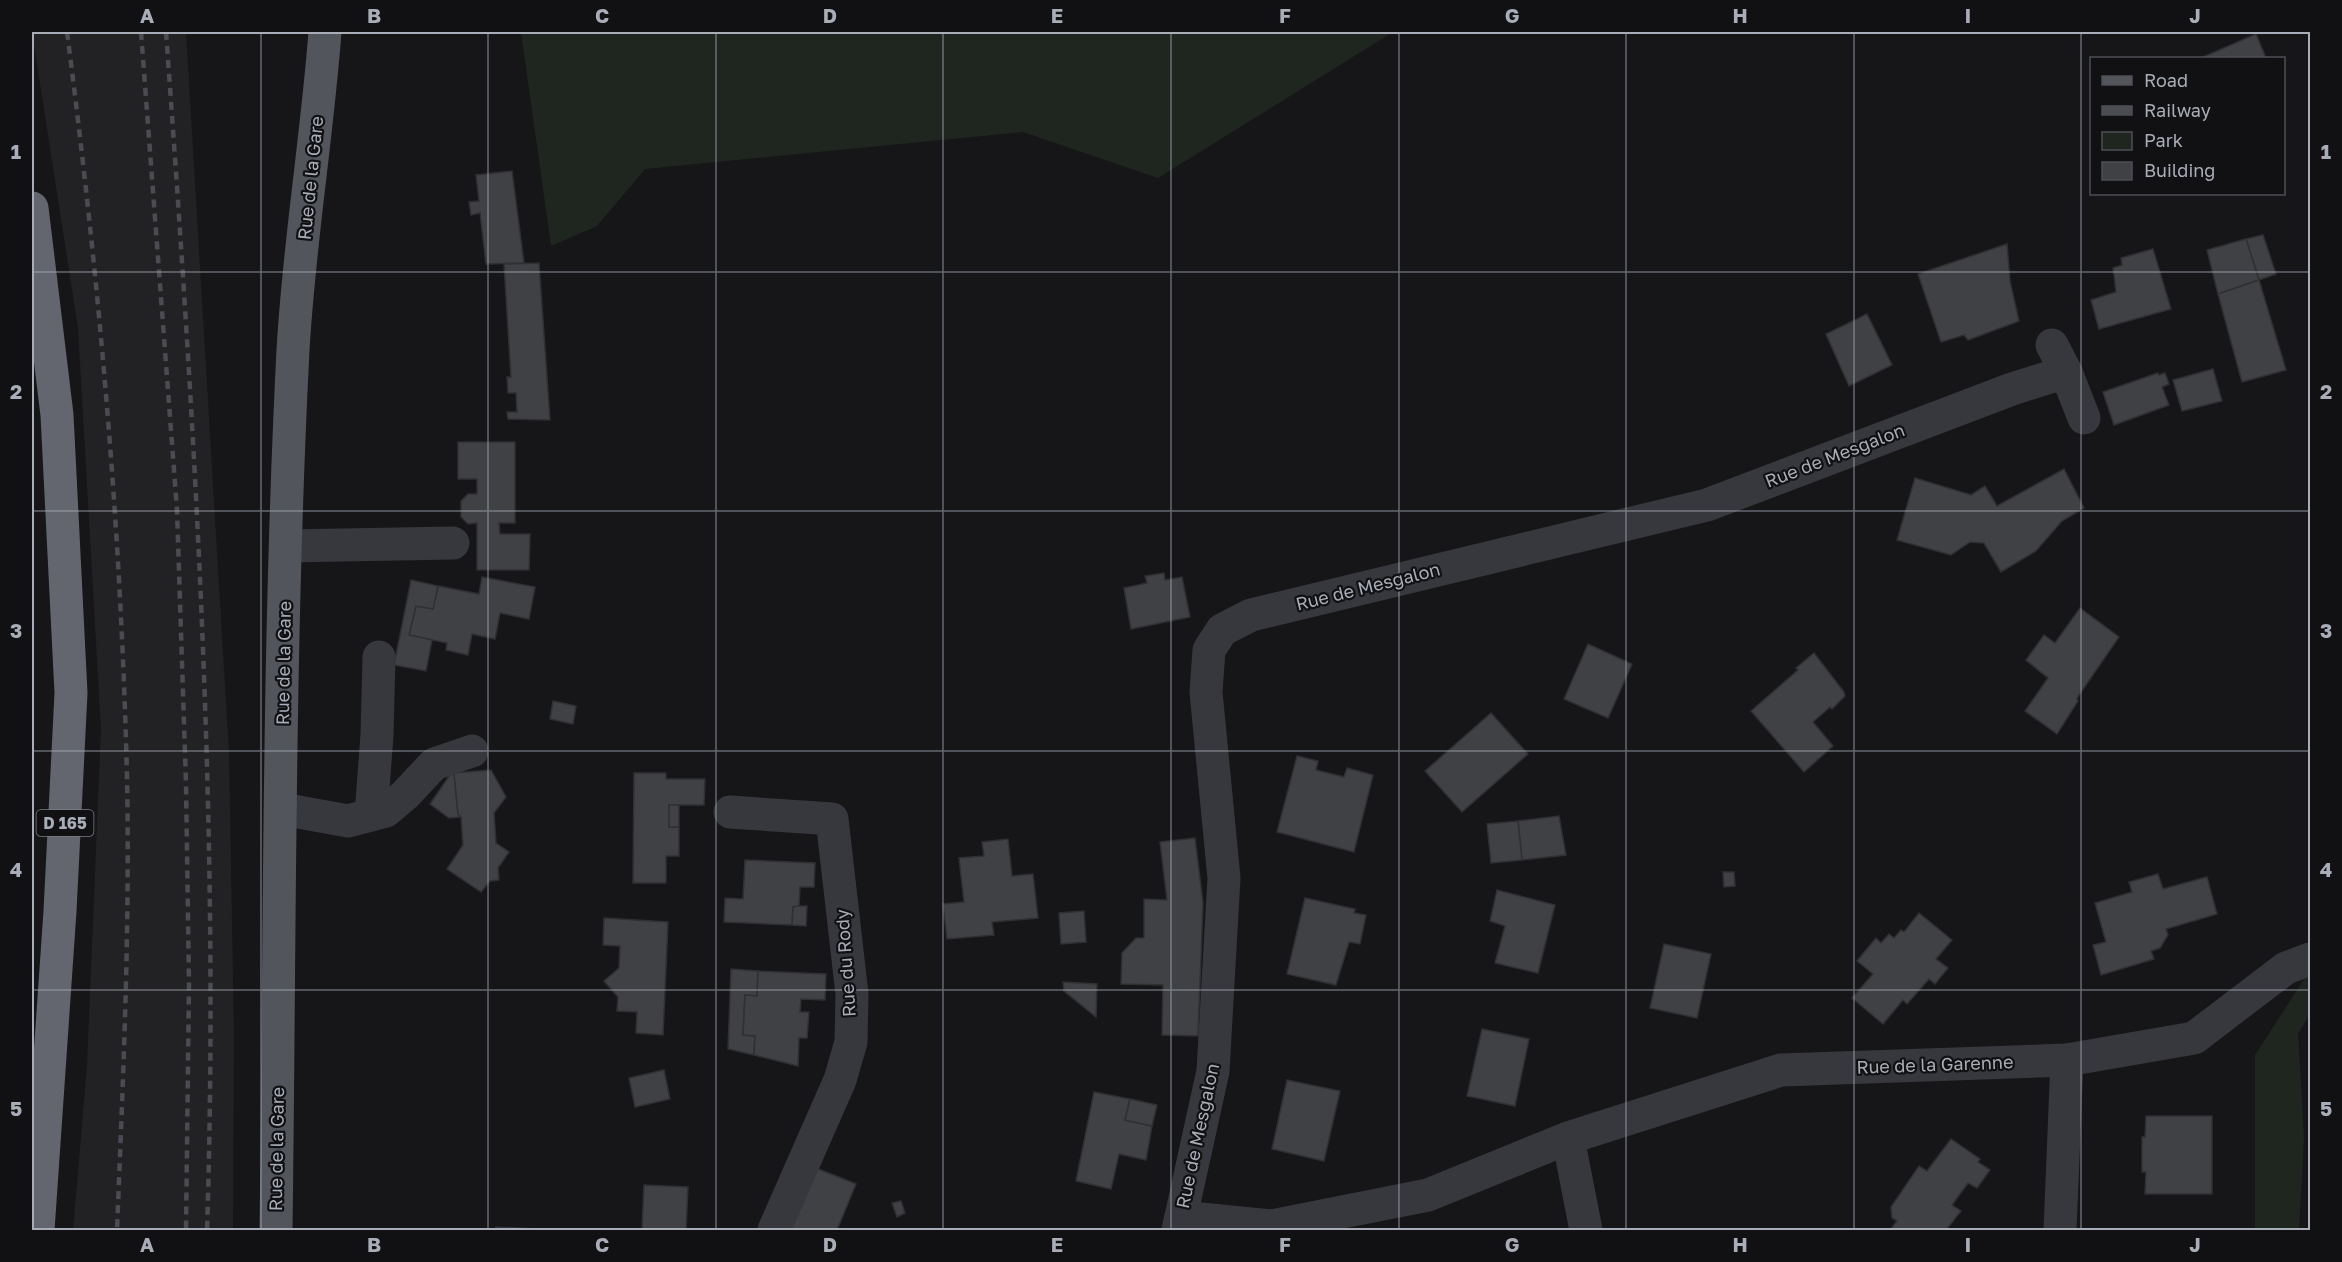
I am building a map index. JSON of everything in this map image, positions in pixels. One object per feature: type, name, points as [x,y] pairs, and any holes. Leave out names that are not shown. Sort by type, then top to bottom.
[{"type":"highway","name":"D 165","points":[[32,208],[57,415],[71,693],[60,911],[38,1230]]},
{"type":"main road","name":"Rue de la Gare","points":[[276,1230],[286,546],[293,347],[325,32]]},
{"type":"main road","name":"Rue de la Gare","points":[[320,96],[349,32]]},
{"type":"street","name":"Rue de Mesgalon","points":[[1180,1224],[1213,1071],[1224,878],[1206,692],[1209,650],[1222,630],[1251,615],[1707,505],[2012,389],[2059,359],[2084,418]]},
{"type":"street","points":[[286,546],[453,543]]},
{"type":"street","points":[[371,815],[377,735],[379,657]]},
{"type":"street","points":[[282,809],[348,821],[386,811],[405,795],[434,764],[472,751]]},
{"type":"street","name":"Rue du Rody","points":[[730,812],[832,819],[846,934],[852,994],[851,1042],[840,1080],[774,1230]]},
{"type":"street","name":"Rue de la Garenne","points":[[1180,1224],[1272,1226],[1428,1195],[1568,1138],[1781,1070],[2067,1060],[2194,1038],[2298,963]]},
{"type":"street","points":[[2060,1230],[2067,1060]]},
{"type":"street","points":[[1568,1138],[1586,1230]]},
{"type":"shaded area","points":[[32,32],[186,32],[229,753],[234,1036],[233,1230],[73,1230],[87,1066],[101,729],[78,328]]},
{"type":"green space","points":[[521,32],[1393,32],[1158,178],[1023,132],[645,169],[597,226],[551,246]]},
{"type":"green space","points":[[2310,970],[2310,1014],[2298,1034],[2304,1137],[2299,1230],[2255,1230],[2255,1055]]},
{"type":"building","points":[[2256,34],[2266,57],[2203,57]]},
{"type":"building","points":[[512,171],[524,263],[486,264],[480,213],[471,215],[469,202],[479,201],[476,175]]},
{"type":"building","points":[[2263,235],[2276,274],[2259,280],[2246,239]]},
{"type":"building","points":[[2246,239],[2259,280],[2218,294],[2207,250]]},
{"type":"building","points":[[2007,244],[2010,281],[2019,321],[1968,340],[1964,335],[1941,342],[1918,274]]},
{"type":"building","points":[[2153,249],[2171,309],[2099,329],[2091,300],[2116,292],[2113,268],[2122,265],[2121,258]]},
{"type":"building","points":[[539,263],[550,420],[508,419],[507,412],[517,412],[516,393],[508,393],[507,377],[511,377],[504,264]]},
{"type":"building","points":[[2259,280],[2286,370],[2242,382],[2218,294]]},
{"type":"building","points":[[1867,314],[1892,365],[1849,386],[1826,334]]},
{"type":"building","points":[[2213,369],[2222,401],[2182,411],[2173,380]]},
{"type":"building","points":[[2158,373],[2159,375],[2165,373],[2169,384],[2162,387],[2169,405],[2114,425],[2103,392]]},
{"type":"building","points":[[458,442],[515,442],[515,523],[499,523],[500,534],[530,534],[529,570],[477,570],[477,523],[468,524],[461,517],[461,501],[468,494],[477,494],[477,479],[458,479]]},
{"type":"building","points":[[2064,469],[2084,508],[2062,521],[2036,551],[2001,572],[1984,543],[1970,542],[1951,555],[1897,540],[1915,478],[1971,495],[1985,486],[1997,506]]},
{"type":"building","points":[[1164,573],[1165,580],[1182,577],[1190,617],[1131,629],[1124,588],[1147,583],[1145,576]]},
{"type":"building","points":[[482,577],[535,587],[529,619],[500,613],[495,639],[472,634],[468,655],[446,650],[447,643],[409,635],[416,606],[433,609],[438,586],[479,594]]},
{"type":"building","points":[[411,580],[438,586],[433,609],[416,606],[409,635],[432,640],[426,671],[394,665]]},
{"type":"building","points":[[2080,608],[2119,637],[2077,698],[2078,701],[2057,734],[2025,711],[2048,678],[2026,660],[2044,635],[2055,643]]},
{"type":"building","points":[[1588,644],[1632,664],[1608,718],[1564,699]]},
{"type":"building","points":[[1814,653],[1845,696],[1832,709],[1830,707],[1813,722],[1833,746],[1804,772],[1751,711]]},
{"type":"building","points":[[553,701],[576,706],[573,724],[550,719]]},
{"type":"building","points":[[1491,713],[1528,754],[1462,812],[1425,771]]},
{"type":"building","points":[[1297,756],[1318,761],[1316,770],[1344,777],[1347,768],[1373,775],[1354,852],[1277,832]]},
{"type":"building","points":[[454,769],[460,773],[454,773],[458,814],[461,817],[449,818],[430,804]]},
{"type":"building","points":[[491,770],[506,797],[494,813],[496,843],[509,852],[498,868],[499,880],[490,881],[481,892],[447,869],[463,845],[454,773]]},
{"type":"building","points":[[634,773],[666,773],[666,779],[705,779],[704,805],[669,805],[669,827],[679,827],[679,856],[666,856],[666,883],[633,883]]},
{"type":"building","points":[[669,805],[679,805],[679,827],[669,827]]},
{"type":"building","points":[[1559,816],[1566,855],[1522,860],[1518,821]]},
{"type":"building","points":[[1518,821],[1522,860],[1491,863],[1487,824]]},
{"type":"building","points":[[1195,838],[1203,903],[1198,1036],[1162,1035],[1163,985],[1121,984],[1122,953],[1136,938],[1144,938],[1144,899],[1167,900],[1160,842]]},
{"type":"building","points":[[1008,839],[1012,876],[1033,874],[1038,918],[992,922],[994,935],[947,939],[943,904],[964,902],[959,858],[984,856],[982,842]]},
{"type":"building","points":[[745,860],[815,863],[814,887],[800,887],[799,907],[793,907],[792,925],[724,922],[725,898],[743,899]]},
{"type":"building","points":[[1723,872],[1734,872],[1735,886],[1724,887]]},
{"type":"building","points":[[2158,874],[2163,889],[2207,877],[2217,914],[2166,929],[2168,935],[2160,948],[2151,951],[2154,959],[2101,975],[2093,945],[2106,942],[2095,903],[2132,892],[2129,882]]},
{"type":"building","points":[[1497,890],[1555,905],[1538,973],[1495,963],[1505,926],[1490,921]]},
{"type":"building","points":[[1305,898],[1355,909],[1354,913],[1366,915],[1360,944],[1349,942],[1336,985],[1287,974]]},
{"type":"building","points":[[807,906],[806,926],[792,925],[793,907]]},
{"type":"building","points":[[1084,911],[1086,942],[1061,944],[1059,913]]},
{"type":"building","points":[[1919,913],[1952,940],[1936,959],[1948,968],[1935,984],[1929,979],[1907,1004],[1903,1000],[1883,1024],[1852,998],[1873,974],[1857,961],[1876,938],[1881,943],[1889,934],[1894,938],[1901,930],[1904,932]]},
{"type":"building","points":[[604,918],[668,922],[663,1035],[636,1033],[637,1012],[617,1011],[618,997],[604,981],[619,968],[620,946],[603,945]]},
{"type":"building","points":[[1664,944],[1711,954],[1697,1018],[1650,1008]]},
{"type":"building","points":[[731,969],[758,971],[757,996],[745,995],[743,1035],[755,1036],[754,1055],[728,1049]]},
{"type":"building","points":[[758,971],[826,974],[825,1000],[801,999],[800,1012],[809,1012],[807,1038],[799,1038],[798,1066],[754,1055],[755,1036],[743,1035],[745,995],[757,996]]},
{"type":"building","points":[[1063,982],[1097,984],[1096,1017],[1064,991]]},
{"type":"building","points":[[1482,1029],[1529,1039],[1515,1106],[1467,1096]]},
{"type":"building","points":[[664,1070],[670,1099],[635,1107],[629,1078]]},
{"type":"building","points":[[1287,1080],[1340,1091],[1324,1161],[1272,1149]]},
{"type":"building","points":[[1094,1092],[1130,1099],[1125,1120],[1152,1126],[1146,1160],[1119,1154],[1111,1189],[1076,1181]]},
{"type":"building","points":[[1130,1099],[1157,1105],[1152,1126],[1125,1120]]},
{"type":"building","points":[[2146,1116],[2212,1116],[2212,1194],[2145,1194],[2146,1172],[2142,1172],[2142,1137],[2145,1137]]},
{"type":"building","points":[[1951,1139],[1980,1159],[1978,1162],[1990,1170],[1977,1188],[1968,1183],[1952,1205],[1961,1211],[1946,1230],[1890,1230],[1897,1221],[1892,1218],[1891,1207],[1919,1166],[1927,1171]]},
{"type":"building","points":[[816,1168],[856,1184],[837,1230],[791,1230]]},
{"type":"building","points":[[644,1185],[688,1187],[686,1230],[642,1230]]},
{"type":"building","points":[[901,1201],[905,1213],[897,1217],[892,1203]]},
{"type":"building","points":[[496,1227],[559,1230],[495,1230]]},
{"type":"railway","points":[[67,32],[79,125],[107,404],[124,684],[128,891],[117,1230]]},
{"type":"railway","points":[[141,32],[177,510],[186,784],[189,985],[186,1230]]},
{"type":"railway","points":[[166,32],[186,331],[202,631],[210,930],[207,1230]]}]
